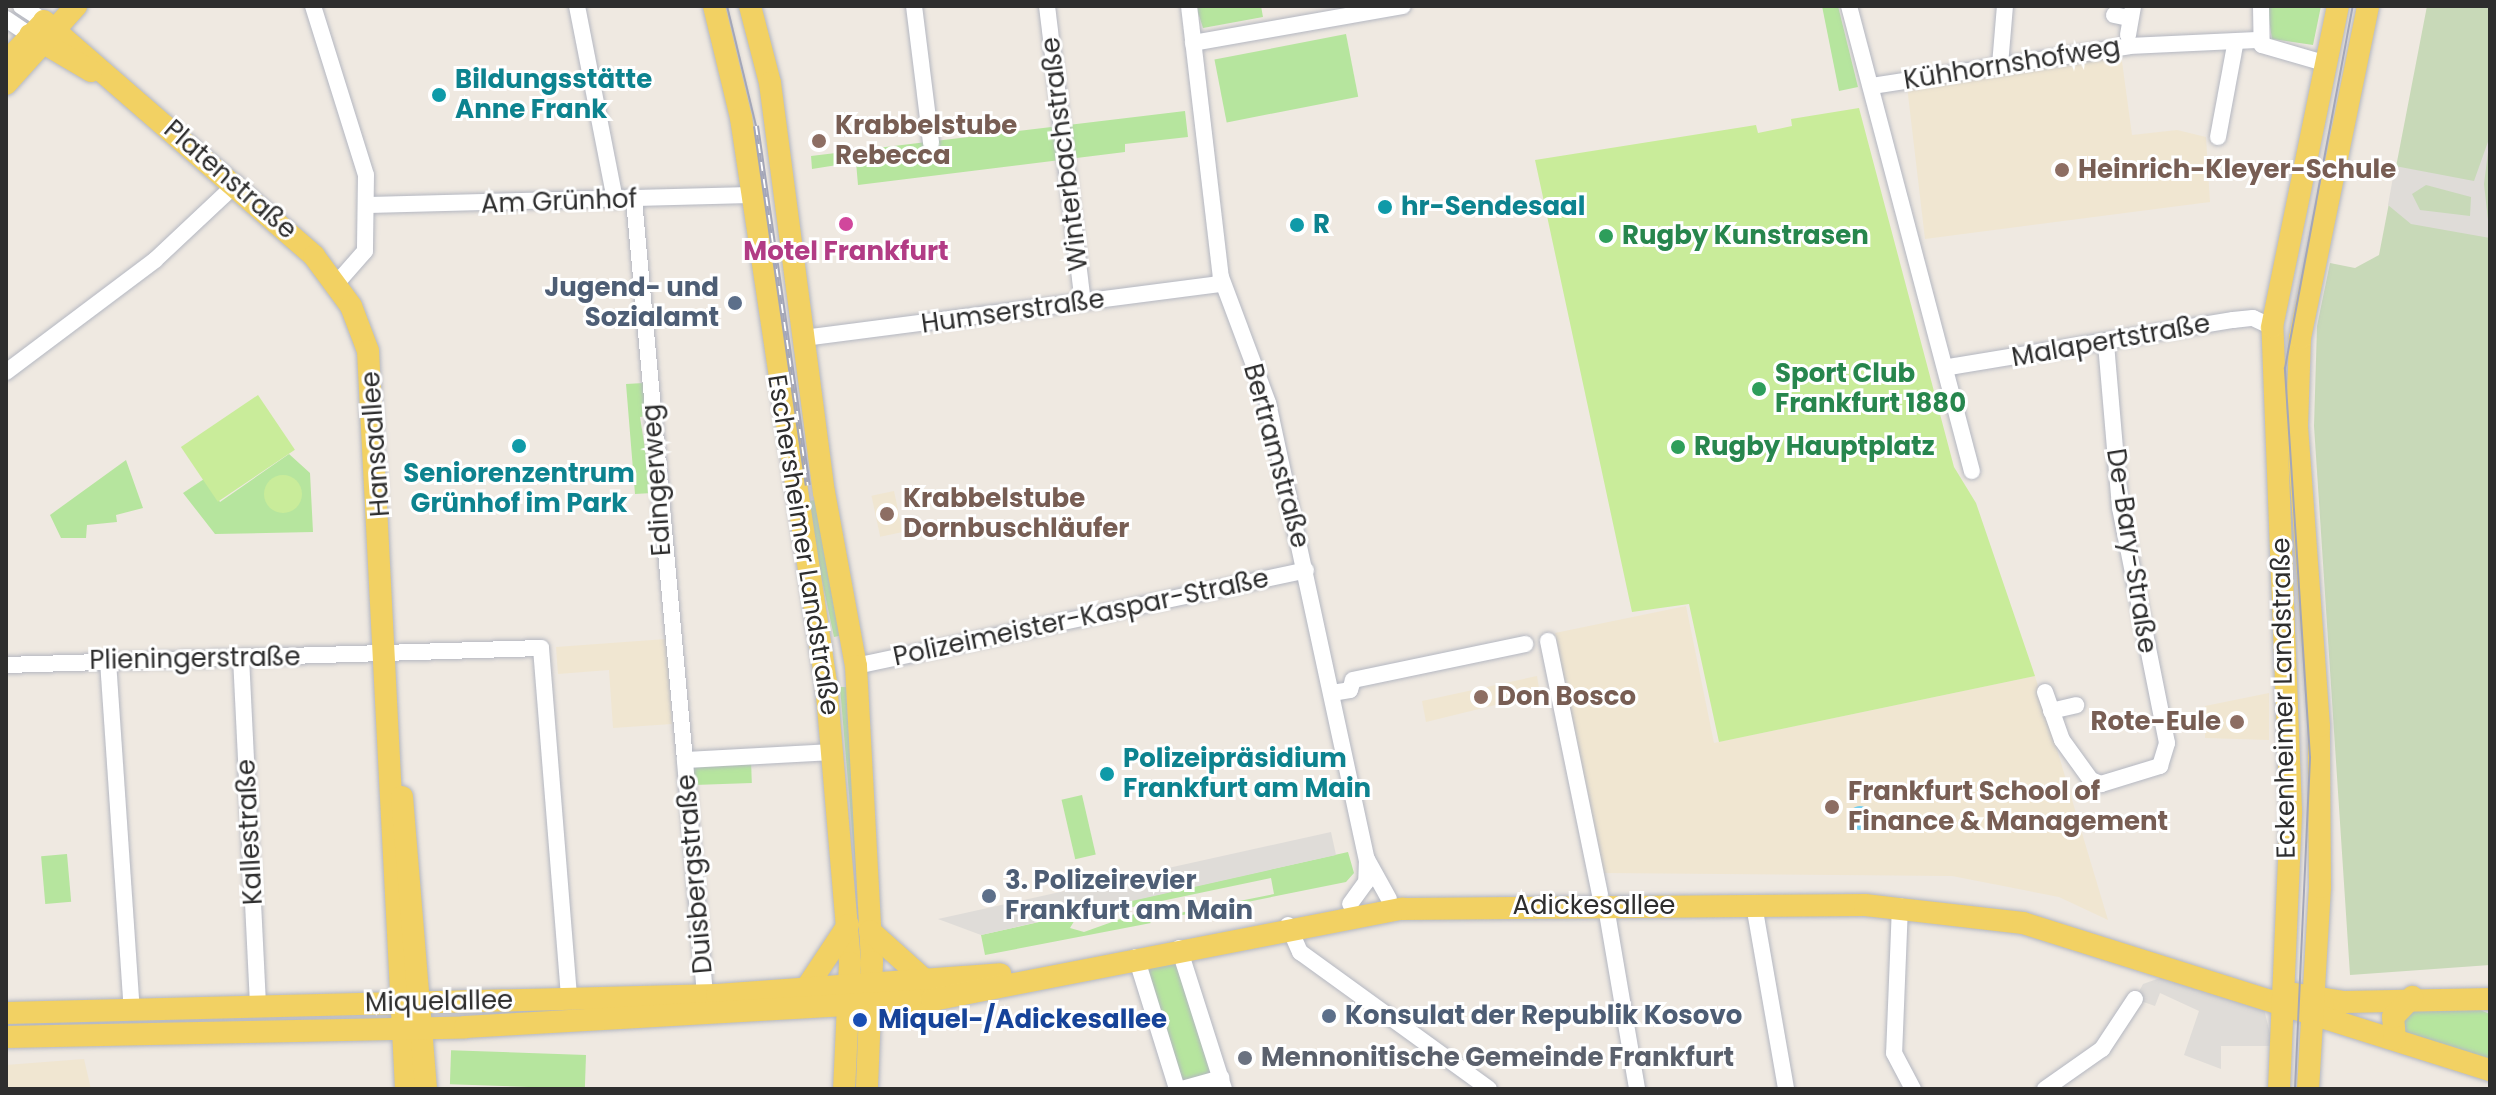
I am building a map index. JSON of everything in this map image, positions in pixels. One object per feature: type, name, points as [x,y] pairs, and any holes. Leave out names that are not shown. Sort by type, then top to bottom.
[{"type":"main road","points":[[6,62],[76,6]]},
{"type":"main road","name":"Eschersheimer Landstraße","points":[[714,6],[752,195],[837,671],[824,750],[848,925],[849,996],[844,1089]]},
{"type":"main road","name":"Eckenheimer Landstraße","points":[[2279,1089],[2279,997],[2291,811],[2275,318],[2324,63],[2338,6]]},
{"type":"main road","name":"Eckenheimer Landstraße","points":[[2308,1089],[2319,726],[2297,427],[2303,321],[2368,6]]},
{"type":"main road","name":"Eschersheimer Landstraße","points":[[754,10],[804,338],[837,671],[870,931],[872,995],[867,1089]]},
{"type":"main road","points":[[6,84],[46,28]]},
{"type":"main road","name":"Platenstraße","points":[[46,28],[237,183],[337,283]]},
{"type":"main road","name":"Hansaallee","points":[[337,283],[358,323],[375,390],[411,1014],[406,1089]]},
{"type":"main road","name":"Adickesallee","points":[[872,995],[927,982],[986,977],[1350,904],[1389,899],[1970,901],[2279,997]]},
{"type":"main road","name":"Adickesallee","points":[[872,995],[984,992],[1288,925],[1424,907],[1603,901],[1900,906],[2023,923],[2311,1006],[2395,1039],[2490,1070]]},
{"type":"main road","points":[[805,990],[848,925]]},
{"type":"main road","points":[[870,931],[927,982]]},
{"type":"main road","name":"Miquelallee","points":[[6,1011],[258,1007],[411,1014],[569,998],[805,990],[849,996]]},
{"type":"main road","name":"Miquelallee","points":[[6,1037],[411,1014],[872,995]]},
{"type":"main road","points":[[2395,1039],[2393,1017],[2412,997]]},
{"type":"main road","points":[[2311,1006],[2412,997],[2490,999]]},
{"type":"main road","name":"Hansaallee","points":[[411,1014],[426,1089]]},
{"type":"street","name":"Platenstraße","points":[[21,6],[46,28]]},
{"type":"street","points":[[313,6],[345,93],[367,205],[363,256],[337,283]]},
{"type":"street","points":[[577,6],[615,200]]},
{"type":"street","points":[[914,6],[931,143]]},
{"type":"street","name":"Winterbachstraße","points":[[1047,6],[1083,302]]},
{"type":"street","name":"Bertramstraße","points":[[1189,6],[1222,284],[1268,403],[1367,859],[1366,882],[1350,904]]},
{"type":"street","points":[[1193,43],[1403,6]]},
{"type":"street","name":"Kühhornshofweg","points":[[1849,6],[1872,86],[2000,65],[2197,39],[2235,45],[2257,40]]},
{"type":"street","points":[[2261,6],[2257,40],[2324,63]]},
{"type":"street","points":[[1987,7],[2004,12],[2000,65]]},
{"type":"street","points":[[2125,13],[2128,35]]},
{"type":"street","name":"Platenstraße","points":[[6,19],[46,28]]},
{"type":"street","points":[[2218,137],[2235,45]]},
{"type":"street","points":[[1872,86],[1949,367],[1972,471]]},
{"type":"street","points":[[6,372],[155,260],[237,183]]},
{"type":"street","name":"Am Grünhof","points":[[367,205],[752,195]]},
{"type":"street","name":"Edingerweg","points":[[634,200],[685,760]]},
{"type":"street","name":"Humserstraße","points":[[804,338],[1222,284]]},
{"type":"street","name":"Malapertstraße","points":[[1949,367],[2253,318],[2275,318]]},
{"type":"street","points":[[2275,318],[2286,323],[2303,321]]},
{"type":"street","name":"De-Bary-Straße","points":[[2051,711],[2091,780],[2101,784],[2160,766],[2165,756],[2120,507],[2106,344]]},
{"type":"street","name":"Polizeimeister-Kaspar-Straße","points":[[837,671],[1306,570]]},
{"type":"street","name":"Adickesallee","points":[[1548,641],[1603,901]]},
{"type":"street","points":[[1332,693],[1350,690],[1353,680],[1525,644]]},
{"type":"street","name":"Plieningerstraße","points":[[6,665],[541,648],[569,998]]},
{"type":"street","name":"Kallestraße","points":[[241,657],[258,1007]]},
{"type":"street","points":[[108,661],[132,1010]]},
{"type":"street","points":[[2045,692],[2051,711],[2076,705]]},
{"type":"street","name":"Duisbergstraße","points":[[705,995],[685,760],[824,750]]},
{"type":"street","name":"Bertramstraße","points":[[1367,859],[1389,899]]},
{"type":"street","points":[[1603,901],[1637,1089]]},
{"type":"street","points":[[1754,905],[1786,1089]]},
{"type":"street","points":[[1900,906],[1894,1053],[1913,1089]]},
{"type":"street","points":[[1288,925],[1300,952],[1481,1087]]},
{"type":"street","points":[[1136,957],[1180,1089],[1222,1083],[1179,948]]},
{"type":"street","points":[[2045,1089],[2102,1049],[2135,999]]},
{"type":"shaded area","name":"Heinrich-Kleyer-Schule","points":[[2121,54],[2132,135],[2177,130],[2206,137],[2210,202],[1925,239],[1907,86]]},
{"type":"shaded area","points":[[2490,136],[2484,184],[2490,238],[2411,224],[2388,205],[2395,166],[2474,181]],"holes":[[[2426,185],[2471,197],[2470,216],[2420,210],[2412,194]]]},
{"type":"shaded area","name":"Krabbelstube Dornbuschläufer","points":[[894,491],[903,532],[880,537],[872,496]]},
{"type":"shaded area","name":"Frankfurt School of Finance & Management","points":[[1686,606],[1714,743],[2035,676],[2108,920],[2059,897],[1952,876],[1604,873],[1555,633]]},
{"type":"shaded area","points":[[666,639],[672,724],[613,728],[609,670],[558,674],[556,647]]},
{"type":"shaded area","name":"Don Bosco","points":[[1537,676],[1540,694],[1426,722],[1422,701]]},
{"type":"shaded area","name":"Rote-Eule","points":[[2269,693],[2269,740],[2205,738],[2205,706]]},
{"type":"shaded area","points":[[1331,832],[1336,855],[981,935],[938,919]]},
{"type":"shaded area","points":[[2163,977],[2264,1009],[2273,1046],[2221,1046],[2221,1069],[2184,1055],[2199,1011],[2160,993],[2155,1006],[2135,999],[2143,984]]},
{"type":"shaded area","points":[[84,1059],[91,1089],[6,1089],[6,1065]]},
{"type":"green space","points":[[1196,6],[1261,6],[1263,17],[1203,28]]},
{"type":"green space","points":[[1822,6],[1838,6],[1858,87],[1839,91]]},
{"type":"green space","points":[[2267,6],[2321,6],[2313,45],[2272,39]]},
{"type":"green space","points":[[2427,6],[2490,6],[2490,965],[2350,975],[2314,426],[2317,326],[2330,263],[2355,268],[2379,255]]},
{"type":"green space","points":[[1346,34],[1358,97],[1227,122],[1214,60]]},
{"type":"green space","name":"Sport Club Frankfurt 1880","points":[[1859,108],[1954,467],[1976,503],[2035,676],[1719,742],[1689,604],[1632,612],[1535,160],[1756,125],[1758,133],[1792,126],[1791,119]]},
{"type":"green space","points":[[1185,111],[1188,137],[1125,144],[1125,152],[858,185],[856,162],[812,169],[811,156]]},
{"type":"green space","points":[[644,383],[647,416],[640,417],[652,493],[635,494],[626,384]]},
{"type":"green space","points":[[258,395],[295,450],[218,502],[181,447]]},
{"type":"green space","points":[[289,454],[310,473],[313,532],[215,534],[183,493],[204,479],[220,502]]},
{"type":"green space","points":[[126,460],[143,508],[116,515],[117,522],[87,525],[86,538],[61,538],[50,515]]},
{"type":"green space","points":[[283,475],[296,481],[302,494],[296,507],[283,513],[270,507],[264,494],[270,481]]},
{"type":"green space","points":[[819,499],[848,634],[834,637],[805,502]]},
{"type":"green space","points":[[840,687],[846,687],[860,924]]},
{"type":"green space","points":[[751,760],[752,783],[694,785],[693,762]]},
{"type":"green space","points":[[1082,795],[1096,854],[1075,859],[1062,800]]},
{"type":"green space","points":[[1348,852],[1354,873],[1346,882],[1158,920],[1162,911],[1164,916],[1274,894],[1271,878],[1090,916],[1089,910]]},
{"type":"green space","points":[[67,854],[71,902],[45,904],[41,856]]},
{"type":"green space","points":[[1140,912],[1151,923],[985,955],[981,935],[1079,913],[1070,928],[1084,932]]},
{"type":"green space","points":[[1178,962],[1223,1089],[1184,1089],[1147,968]]},
{"type":"green space","points":[[2480,1010],[2490,1014],[2490,1062],[2404,1034],[2402,1011]]},
{"type":"green space","points":[[451,1050],[586,1055],[585,1089],[450,1084]]},
{"type":"water","points":[[1855,806],[1865,806],[1872,813],[1872,823],[1865,830],[1855,830],[1848,823],[1848,813]]},
{"type":"tram line","points":[[727,6],[756,126]]},
{"type":"tram line","points":[[2295,1089],[2310,757],[2285,368],[2353,6]]},
{"type":"railway","points":[[756,126],[808,485]]},
{"type":"place","name":"Bildungsstätte Anne Frank","points":[[439,95]]},
{"type":"place","name":"Krabbelstube Rebecca","points":[[819,141]]},
{"type":"place","name":"Heinrich-Kleyer-Schule","points":[[2062,170]]},
{"type":"place","name":"hr-Sendesaal","points":[[1385,207]]},
{"type":"place","name":"Motel Frankfurt","points":[[846,224]]},
{"type":"place","name":"R","points":[[1297,225]]},
{"type":"place","name":"Rugby Kunstrasen","points":[[1606,236]]},
{"type":"place","name":"Jugend- und Sozialamt","points":[[735,303]]},
{"type":"place","name":"Sport Club Frankfurt 1880","points":[[1759,389]]},
{"type":"place","name":"Seniorenzentrum Grünhof im Park","points":[[519,446]]},
{"type":"place","name":"Rugby Hauptplatz","points":[[1678,447]]},
{"type":"place","name":"Krabbelstube Dornbuschläufer","points":[[887,514]]},
{"type":"place","name":"Don Bosco","points":[[1481,697]]},
{"type":"place","name":"Rote-Eule","points":[[2237,722]]},
{"type":"place","name":"Polizeipräsidium Frankfurt am Main","points":[[1107,774]]},
{"type":"place","name":"Frankfurt School of Finance & Management","points":[[1832,807]]},
{"type":"place","name":"3. Polizeirevier Frankfurt am Main","points":[[989,896]]},
{"type":"place","name":"Konsulat der Republik Kosovo","points":[[1329,1016]]},
{"type":"place","name":"Miquel-/Adickesallee","points":[[860,1020]]},
{"type":"place","name":"Mennonitische Gemeinde Frankfurt","points":[[1245,1058]]}]
